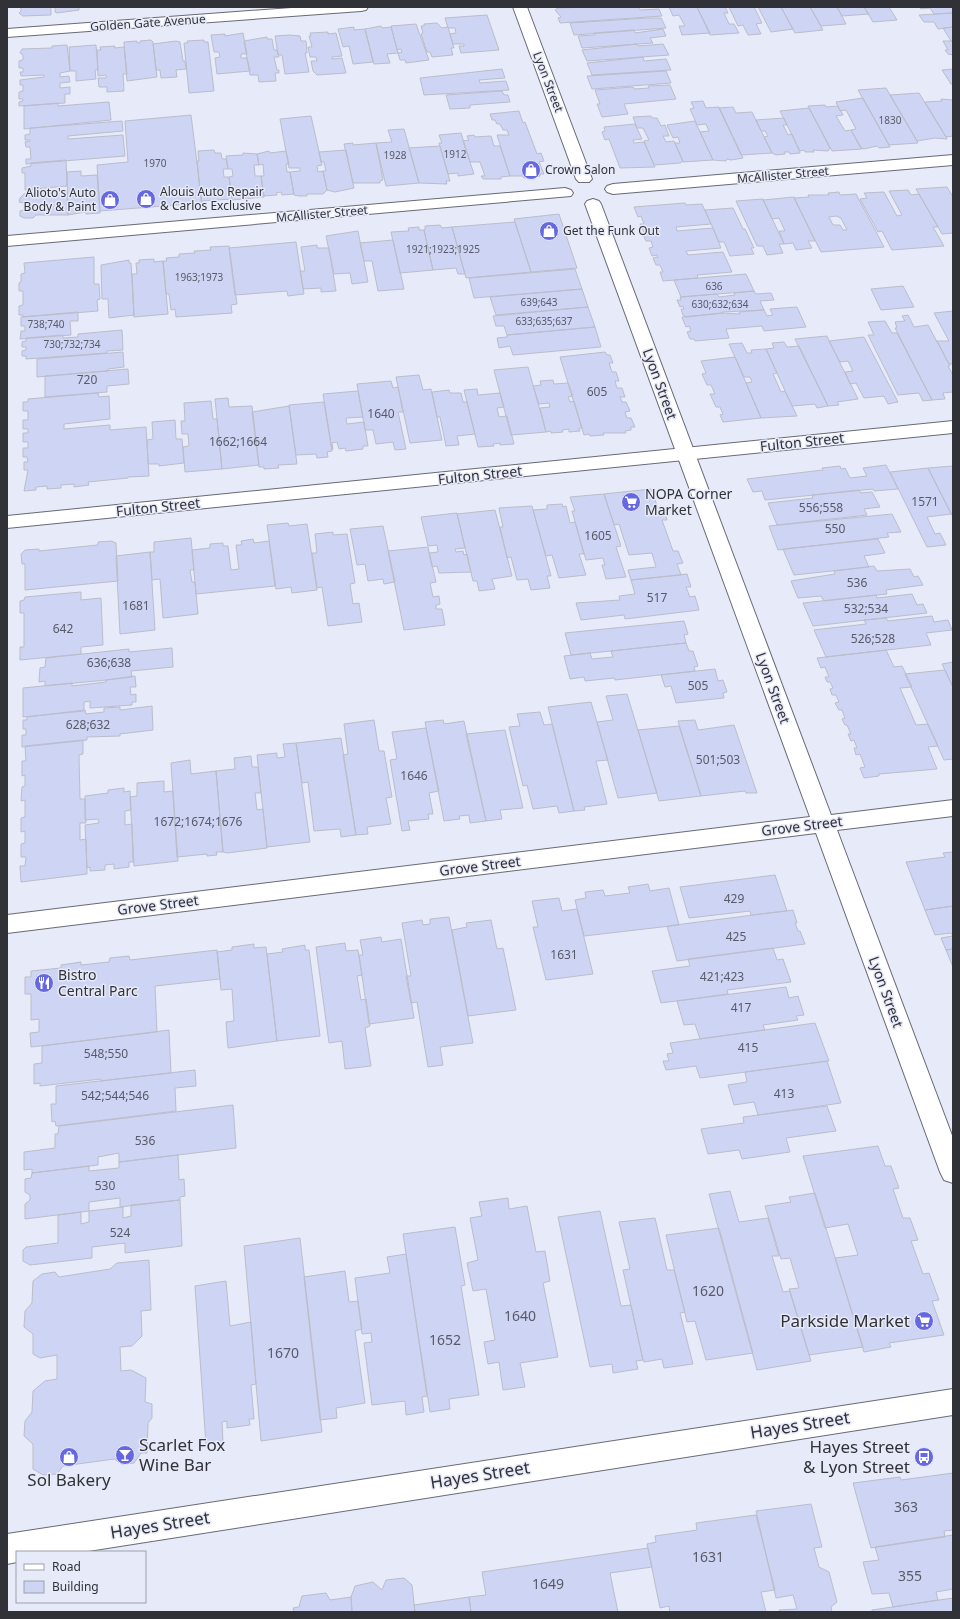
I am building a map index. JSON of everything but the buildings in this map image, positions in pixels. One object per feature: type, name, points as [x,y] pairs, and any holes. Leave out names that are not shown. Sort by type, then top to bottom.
[{"type":"street","name":"Golden Gate Avenue","points":[[7,33],[361,7]]},
{"type":"street","name":"Lyon Street","points":[[520,7],[599,182]]},
{"type":"street","name":"McAllister Street","points":[[599,182],[953,160]]},
{"type":"street","name":"McAllister Street","points":[[7,241],[609,199],[612,196],[599,182]]},
{"type":"street","points":[[578,201],[564,190],[569,184],[599,182]]},
{"type":"street","name":"Lyon Street","points":[[578,201],[686,454],[953,1172]]},
{"type":"street","name":"Fulton Street","points":[[7,522],[953,427]]},
{"type":"street","name":"Grove Street","points":[[7,924],[953,808]]},
{"type":"street","name":"Hayes Street","points":[[7,1549],[953,1402]]},
{"type":"place","name":"Crown Salon","points":[[531,170]]},
{"type":"place","name":"Alouis Auto Repair & Carlos Exclusive","points":[[146,199]]},
{"type":"place","name":"Alioto's Auto Body & Paint","points":[[110,200]]},
{"type":"place","name":"Get the Funk Out","points":[[549,231]]},
{"type":"place","name":"NOPA Corner Market","points":[[631,502]]},
{"type":"place","name":"Bistro Central Parc","points":[[44,983]]},
{"type":"place","name":"Parkside Market","points":[[924,1321]]},
{"type":"place","name":"Scarlet Fox Wine Bar","points":[[125,1455]]},
{"type":"place","name":"Sol Bakery","points":[[69,1457]]},
{"type":"place","name":"Hayes Street & Lyon Street","points":[[924,1457]]}]
